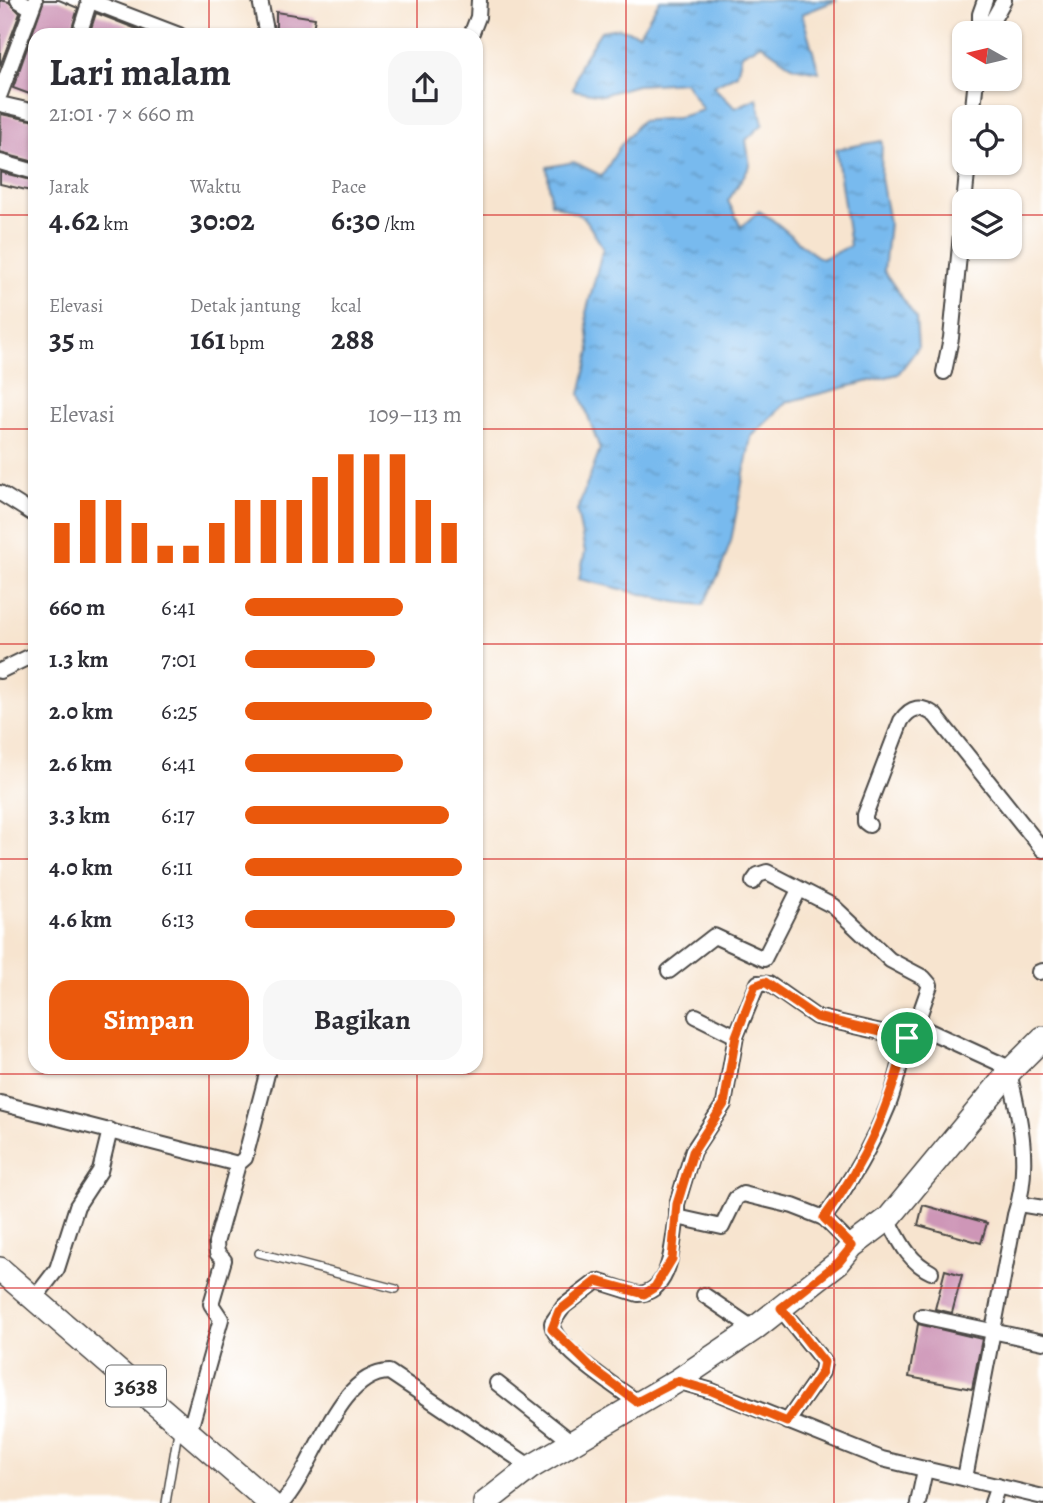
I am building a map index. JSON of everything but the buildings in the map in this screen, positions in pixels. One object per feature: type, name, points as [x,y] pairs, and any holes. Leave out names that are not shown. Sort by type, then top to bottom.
[{"type":"main road","points":[[485,1503],[531,1467],[637,1402],[677,1381],[754,1329],[839,1262],[852,1246],[888,1219],[1010,1071],[1043,1038]]},
{"type":"main road","name":"3638","points":[[0,1269],[270,1503]]},
{"type":"street","points":[[81,28],[90,0],[161,28]]},
{"type":"street","points":[[260,0],[266,28]]},
{"type":"street","points":[[474,28],[478,17],[479,0]]},
{"type":"street","points":[[980,21],[985,0]]},
{"type":"street","points":[[992,21],[1004,0]]},
{"type":"street","points":[[0,94],[27,2]]},
{"type":"street","points":[[0,104],[28,110]]},
{"type":"street","points":[[0,162],[28,170]]},
{"type":"street","points":[[944,372],[951,338],[967,175]]},
{"type":"street","points":[[0,494],[28,511]]},
{"type":"street","points":[[0,671],[28,657]]},
{"type":"street","points":[[869,825],[864,822],[864,815],[901,721],[912,709],[921,708],[935,715],[1043,850]]},
{"type":"street","points":[[753,881],[766,872],[834,906],[890,960],[924,978],[930,985],[916,1025],[907,1038],[889,1104],[849,1184],[824,1218]]},
{"type":"street","points":[[669,971],[714,936],[764,959],[799,890]]},
{"type":"street","points":[[637,1402],[559,1339],[552,1324],[564,1306],[597,1281],[638,1294],[655,1287],[672,1259],[677,1204],[693,1152],[724,1104],[736,1036],[755,986],[765,982],[816,1017],[907,1038]]},
{"type":"street","points":[[696,1016],[736,1036]]},
{"type":"street","points":[[916,1025],[1010,1071],[1021,1122],[1023,1192],[993,1329],[965,1478]]},
{"type":"street","points":[[184,1428],[221,1319],[211,1304],[224,1260],[217,1253],[216,1243],[238,1164],[245,1157],[267,1074]]},
{"type":"street","points":[[0,1103],[238,1164]]},
{"type":"street","points":[[34,1299],[57,1269],[77,1206],[100,1171],[110,1130]]},
{"type":"street","points":[[677,1217],[722,1227],[736,1198],[743,1194],[793,1206],[824,1218],[852,1246]]},
{"type":"street","points":[[1019,1204],[1043,1208]]},
{"type":"street","points":[[888,1219],[905,1250],[921,1267],[931,1272]]},
{"type":"street","points":[[704,1295],[754,1329]]},
{"type":"street","points":[[781,1308],[824,1362],[822,1372],[787,1422]]},
{"type":"street","points":[[922,1316],[993,1329],[1043,1342]]},
{"type":"street","points":[[282,1503],[295,1489],[345,1397],[359,1382],[381,1373],[388,1373],[531,1467]]},
{"type":"street","points":[[677,1381],[712,1391],[861,1452],[925,1470],[1043,1497]]},
{"type":"street","points":[[497,1383],[573,1443]]},
{"type":"street","points":[[918,1503],[925,1470]]},
{"type":"street","points":[[992,1503],[998,1486]]},
{"type":"lane","points":[[259,1253],[396,1289]]},
{"type":"lane","points":[[166,1503],[184,1428]]},
{"type":"water","points":[[660,0],[837,0],[802,14],[819,72],[793,67],[761,44],[742,54],[737,74],[713,86],[735,108],[757,98],[763,124],[746,140],[750,166],[728,201],[741,227],[759,211],[822,259],[850,246],[836,149],[882,141],[881,178],[889,223],[884,271],[916,318],[918,348],[898,374],[787,402],[751,437],[731,541],[720,572],[703,605],[675,602],[579,579],[585,552],[577,511],[600,449],[580,394],[590,351],[586,313],[603,248],[584,217],[551,203],[547,167],[574,162],[602,176],[620,146],[641,121],[676,118],[703,110],[685,82],[637,85],[602,95],[573,90],[580,64],[601,31],[618,28],[639,34]]},
{"type":"route","points":[[758,983],[769,984],[816,1017],[907,1038],[889,1104],[849,1184],[824,1218],[852,1246],[839,1262],[781,1308],[822,1356],[824,1362],[822,1372],[787,1422],[712,1391],[677,1381],[637,1402],[594,1370],[559,1339],[552,1329],[554,1318],[569,1301],[579,1297],[593,1283],[599,1280],[633,1293],[644,1294],[655,1287],[671,1262],[677,1204],[690,1170],[693,1152],[724,1104],[736,1036],[758,983]]}]
